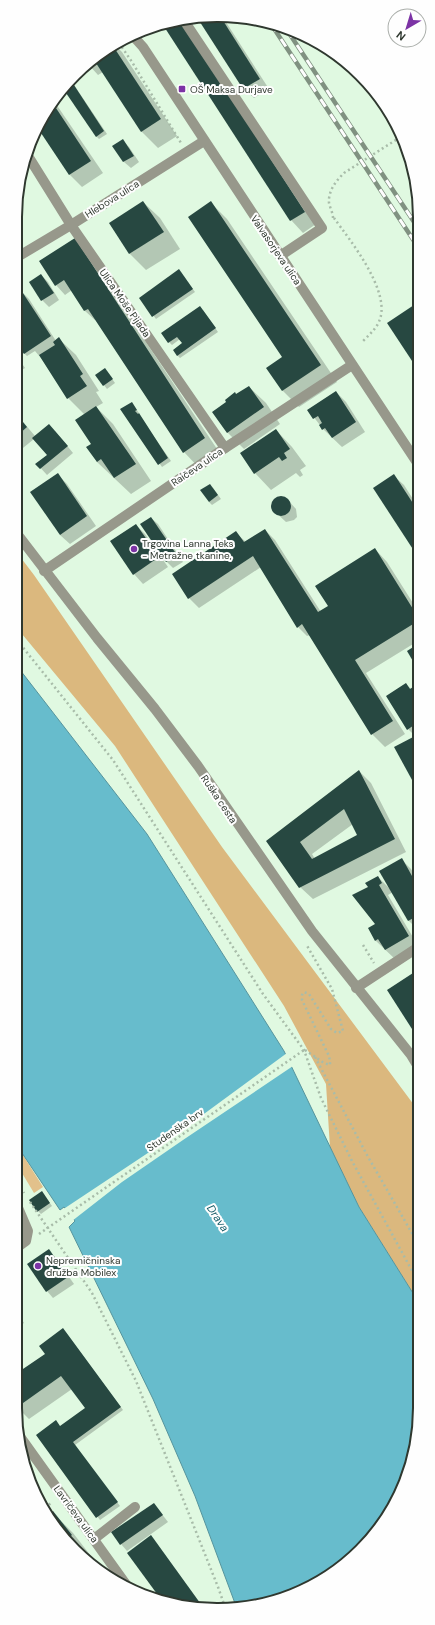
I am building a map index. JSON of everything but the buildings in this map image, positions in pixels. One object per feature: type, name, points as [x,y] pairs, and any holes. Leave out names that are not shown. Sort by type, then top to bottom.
[{"type":"street","points":[[187,25],[322,228],[280,256]]},
{"type":"street","name":"Valvasorjeva ulica","points":[[136,40],[143,47],[413,456]]},
{"type":"street","name":"Hlebova ulica","points":[[22,254],[204,141]]},
{"type":"street","name":"Ulica Moše Pijada","points":[[31,160],[71,225],[225,448]]},
{"type":"street","name":"Raičeva ulica","points":[[44,571],[225,448],[352,365]]},
{"type":"street","name":"Ruška cesta","points":[[22,541],[44,571],[156,709],[198,766],[312,931],[413,1058]]},
{"type":"street","points":[[356,988],[413,951]]},
{"type":"street","points":[[22,1217],[28,1231],[26,1241],[22,1244]]},
{"type":"street","name":"Lavričeva ulica","points":[[26,1445],[122,1578]]},
{"type":"street","points":[[94,1538],[135,1507]]},
{"type":"path","points":[[121,47],[182,143]]},
{"type":"path","points":[[363,341],[373,331],[381,318],[382,299],[362,256],[334,218],[329,203],[331,192],[338,179],[353,167],[397,139]]},
{"type":"path","points":[[322,228],[334,218]]},
{"type":"path","points":[[22,646],[112,760],[263,994],[304,1050],[321,1098],[352,1161],[413,1273]]},
{"type":"path","points":[[363,945],[380,972]]},
{"type":"path","points":[[304,1050],[314,1055],[324,1063],[330,1065],[329,1056],[302,1000],[304,992],[309,994],[331,1029],[337,1033],[342,1031],[332,989],[308,950]]},
{"type":"path","name":"Studenška brv","points":[[223,1603],[213,1572],[136,1381],[92,1293],[47,1229],[304,1050]]},
{"type":"path","points":[[314,1055],[367,1156],[413,1237]]},
{"type":"shaded area","points":[[22,559],[222,847],[413,1104],[413,1293],[359,1207],[330,1148],[326,1084],[284,1006],[115,746],[22,634]]},
{"type":"shaded area","points":[[22,1154],[43,1187],[34,1193],[22,1173]]},
{"type":"water","name":"Drava","points":[[22,672],[147,834],[284,1051],[359,1207],[413,1293],[413,1420],[403,1470],[393,1494],[373,1527],[356,1546],[337,1563],[304,1583],[280,1593],[235,1602],[195,1496],[153,1399],[69,1227],[75,1221],[64,1207],[60,1210],[22,1153]]},
{"type":"pier","points":[[287,1053],[293,1066],[122,1182],[72,1221],[64,1210],[59,1212],[178,1133]]},
{"type":"railway","points":[[276,31],[413,239]]},
{"type":"railway","points":[[291,37],[413,220]]},
{"type":"place","name":"OŠ Maksa Durjave","points":[[182,89]]},
{"type":"place","name":"Trgovina Lanna Teks - Metražne tkanine,","points":[[134,549]]},
{"type":"place","name":"Nepremičninska družba Mobilex","points":[[38,1266]]}]
